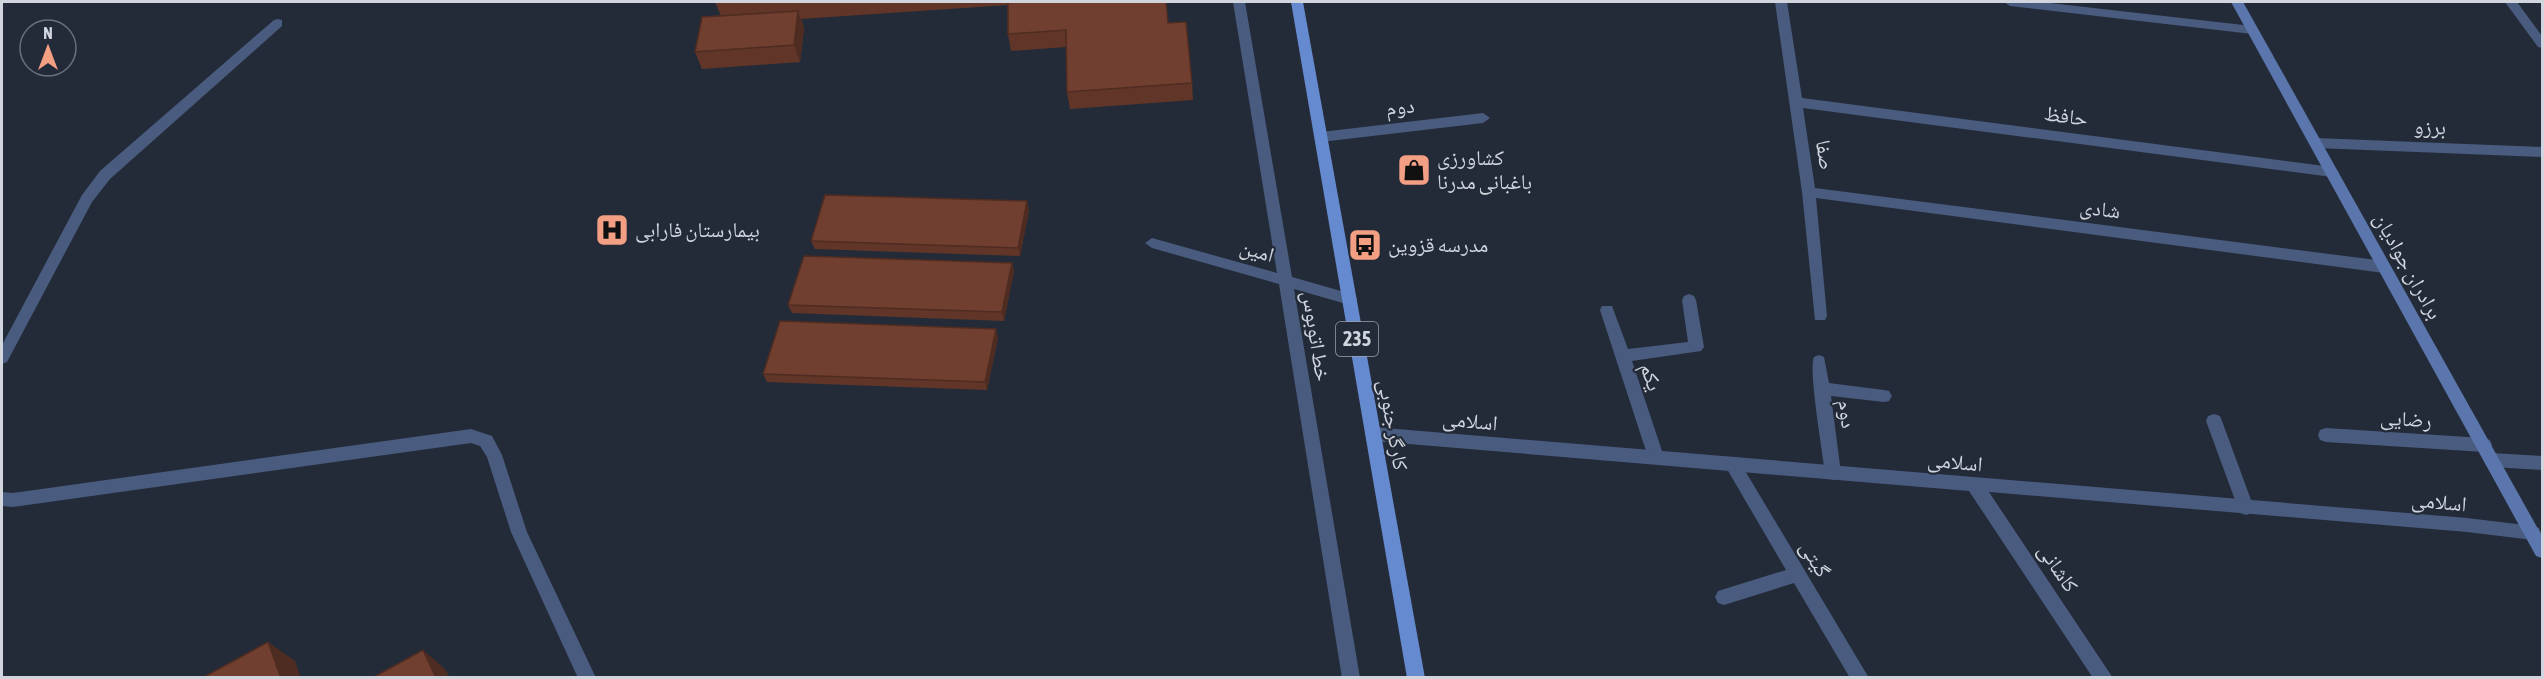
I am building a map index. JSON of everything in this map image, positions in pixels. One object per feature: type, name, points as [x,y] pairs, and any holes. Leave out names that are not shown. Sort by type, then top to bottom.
[{"type":"main road","name":"کارگر جنوبی","points":[[1297,2],[1416,678]]},
{"type":"street","name":"خط اتوبوس","points":[[1239,2],[1351,678]]},
{"type":"street","name":"صفا","points":[[1781,2],[1809,192],[1820,316]]},
{"type":"street","points":[[2010,2],[2252,30]]},
{"type":"street","name":"برادران جوادیان","points":[[2237,2],[2542,551]]},
{"type":"street","points":[[2511,2],[2542,42]]},
{"type":"street","points":[[2,358],[87,199],[105,175],[278,23]]},
{"type":"street","name":"حافظ","points":[[1795,102],[2332,172]]},
{"type":"street","name":"دوم","points":[[1321,136],[1484,118]]},
{"type":"street","name":"برزو","points":[[2316,143],[2542,152]]},
{"type":"street","name":"شادی","points":[[1809,192],[2384,267]]},
{"type":"street","name":"امین","points":[[1152,243],[1350,299]]},
{"type":"street","points":[[1622,356],[1696,347],[1689,300]]},
{"type":"street","name":"یکم","points":[[1607,310],[1656,458]]},
{"type":"street","name":"دوم","points":[[1819,361],[1833,472]]},
{"type":"street","points":[[1822,389],[1884,396]]},
{"type":"street","points":[[2214,421],[2246,508]]},
{"type":"street","name":"اسلامی","points":[[1373,434],[2467,525],[2533,534]]},
{"type":"street","name":"رضایی","points":[[2326,435],[2488,452],[2542,463]]},
{"type":"street","points":[[2,499],[13,500],[471,436],[486,441],[494,455],[519,532],[587,678]]},
{"type":"street","name":"گیتی","points":[[1732,464],[1860,678]]},
{"type":"street","name":"کاشانی","points":[[1974,484],[2104,678]]},
{"type":"street","points":[[1724,597],[1798,574]]},
{"type":"building","points":[[1008,2],[1166,2],[1168,23],[1186,22],[1192,83],[1067,92],[1066,30],[1008,34]]},
{"type":"building","points":[[798,11],[794,45],[695,52],[702,17]]},
{"type":"building","points":[[825,195],[1027,201],[1018,248],[811,241]]},
{"type":"building","points":[[804,256],[1012,263],[1002,312],[788,305]]},
{"type":"building","points":[[780,321],[996,329],[985,382],[763,374]]},
{"type":"building","points":[[268,642],[281,678],[202,678]]},
{"type":"building","points":[[423,650],[436,678],[372,678]]},
{"type":"place","name":"کشاورزی باغبانی مدرنا","points":[[1414,170]]},
{"type":"place","name":"بیمارستان فارابی","points":[[612,230]]},
{"type":"place","name":"مدرسه قزوین","points":[[1365,245]]}]
